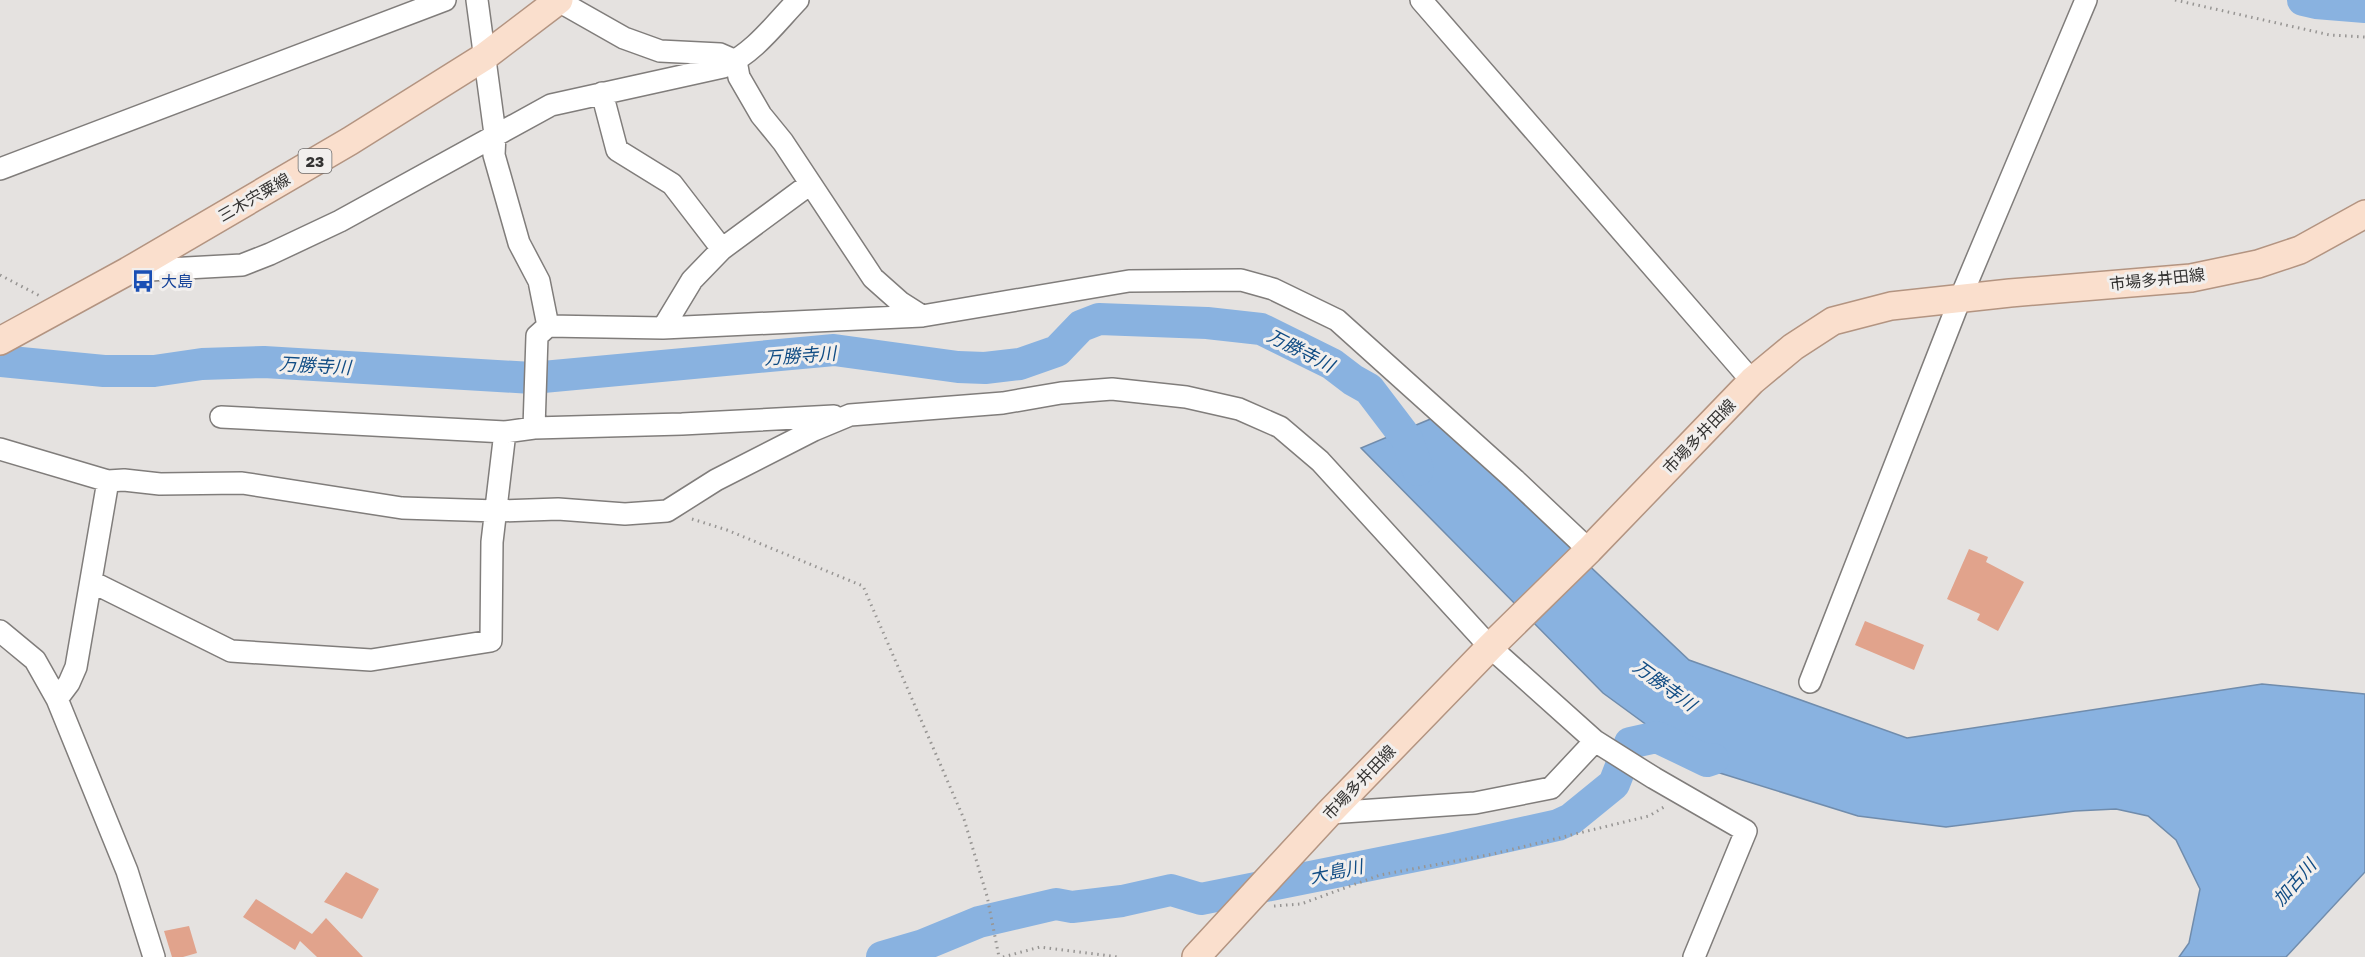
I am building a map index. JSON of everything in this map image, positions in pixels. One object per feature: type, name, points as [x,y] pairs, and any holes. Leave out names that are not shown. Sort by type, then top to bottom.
[{"type":"main road","name":"三木宍粟線","points":[[0,341],[60,306],[128,271],[350,141],[484,57],[558,0]]},
{"type":"main road","name":"市場多井田線","points":[[1196,957],[1329,813],[1495,642],[1584,556],[1752,381],[1793,347],[1833,321],[1891,306],[2021,292],[2191,278],[2235,269],[2300,250],[2365,214]]},
{"type":"street","points":[[0,169],[445,0]]},
{"type":"street","points":[[477,0],[495,134],[494,155],[519,243],[539,281],[542,331],[534,428]]},
{"type":"street","points":[[558,0],[624,38],[660,51],[720,54],[736,62]]},
{"type":"street","points":[[128,271],[242,265],[270,254],[340,220],[551,105],[723,67],[736,62],[798,0]]},
{"type":"street","points":[[1421,0],[1752,381]]},
{"type":"street","points":[[1810,682],[1960,299],[2086,0]]},
{"type":"street","points":[[736,62],[739,77],[761,115],[783,142],[873,278],[900,302],[921,316]]},
{"type":"street","points":[[602,93],[616,150],[672,184],[722,249]]},
{"type":"street","points":[[663,328],[692,280],[722,249],[810,184]]},
{"type":"street","points":[[542,331],[921,316],[1129,282],[1241,280],[1273,289],[1337,320],[1515,480],[1584,556]]},
{"type":"street","points":[[221,417],[506,432],[534,428],[682,424],[850,415],[1004,403],[1061,393],[1112,389],[1186,397],[1239,409],[1280,427],[1320,461],[1495,642],[1595,741],[1746,831],[1694,957]]},
{"type":"street","points":[[0,449],[108,480],[160,484],[242,483],[402,508],[497,512],[558,509],[625,514],[667,511],[716,480],[814,430],[850,415]]},
{"type":"street","points":[[92,582],[231,651],[371,660],[491,640],[492,542],[506,432]]},
{"type":"street","points":[[57,699],[69,683],[76,667],[108,480]]},
{"type":"street","points":[[0,631],[35,660],[57,699],[127,871],[154,957]]},
{"type":"street","points":[[1329,813],[1475,803],[1551,788],[1595,741]]},
{"type":"path","points":[[2175,0],[2330,35],[2365,37]]},
{"type":"path","points":[[0,275],[60,306]]},
{"type":"path","points":[[667,511],[727,530],[863,586],[964,819],[987,896],[999,957]]},
{"type":"path","points":[[1243,905],[1300,904],[1380,875],[1493,854],[1649,816],[1683,795]]},
{"type":"path","points":[[1003,957],[1040,947],[1119,957]]},
{"type":"water","name":"加古川","points":[[1433,418],[1689,660],[1907,738],[2262,684],[2365,694],[2365,872],[2286,957],[2179,957],[2189,943],[2200,889],[2176,840],[2148,816],[2116,809],[2075,811],[1946,827],[1858,816],[1707,769],[1603,693],[1361,448]]},
{"type":"building","points":[[1969,549],[1988,557],[1986,562],[2024,582],[1998,631],[1977,620],[1980,614],[1947,599]]},
{"type":"building","points":[[1865,621],[1924,645],[1914,670],[1855,645]]},
{"type":"building","points":[[346,872],[379,889],[362,919],[324,902]]},
{"type":"building","points":[[256,899],[312,934],[326,918],[363,957],[317,957],[300,941],[295,950],[243,917]]},
{"type":"building","points":[[189,926],[197,953],[172,957],[164,931]]},
{"type":"waterway","points":[[2303,0],[2365,7]]},
{"type":"waterway","name":"万勝寺川","points":[[0,361],[104,371],[154,371],[202,364],[264,362],[532,378],[834,350],[958,367],[985,368],[1020,364],[1057,351],[1081,326],[1099,319],[1207,323],[1261,329],[1332,364],[1369,389],[1407,439],[1418,470]]},
{"type":"waterway","name":"大島川","points":[[882,957],[923,945],[979,922],[1056,904],[1072,907],[1122,901],[1171,890],[1201,899],[1558,825],[1571,819],[1614,784],[1630,743],[1657,737],[1707,761],[1713,759]]},
{"type":"place","name":"大島","points":[[143,281]]}]
